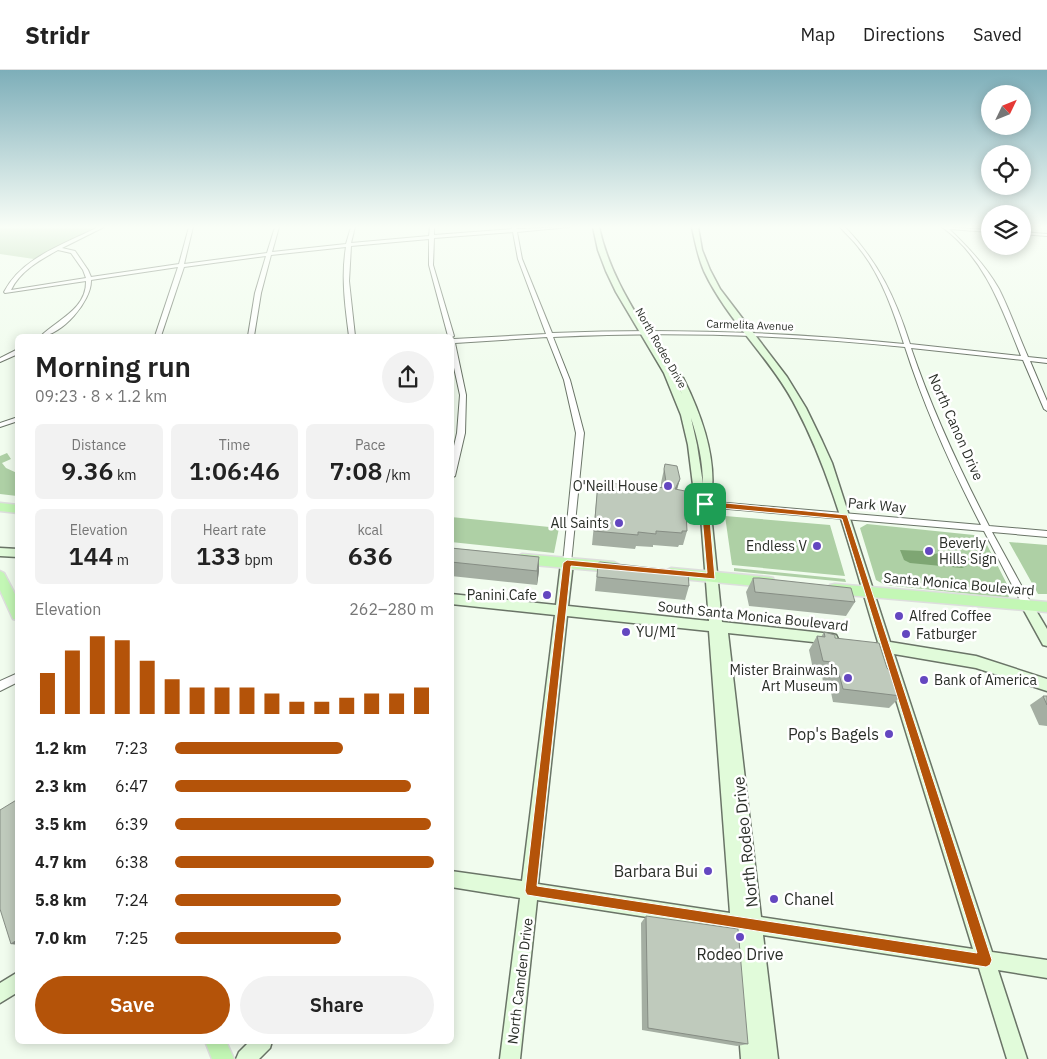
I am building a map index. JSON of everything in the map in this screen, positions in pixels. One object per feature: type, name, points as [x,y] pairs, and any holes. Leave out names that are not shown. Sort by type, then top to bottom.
[{"type":"main road","points":[[0,507],[15,509]]},
{"type":"main road","points":[[506,558],[625,568]]},
{"type":"main road","points":[[661,572],[778,583]]},
{"type":"main road","points":[[1,584],[15,610]]},
{"type":"main road","name":"Santa Monica Boulevard","points":[[818,587],[956,597],[1047,608]]},
{"type":"street","points":[[1,297],[16,287],[26,273]]},
{"type":"street","points":[[46,334],[78,308],[89,285],[87,273]]},
{"type":"street","points":[[7,292],[130,273]]},
{"type":"street","points":[[159,334],[180,273]]},
{"type":"street","points":[[251,334],[263,273]]},
{"type":"street","points":[[346,273],[352,334]]},
{"type":"street","points":[[433,273],[450,334]]},
{"type":"street","name":"North Camden Drive","points":[[510,1059],[531,891],[580,433],[567,380],[526,273]]},
{"type":"street","name":"North Rodeo Drive","points":[[610,273],[649,332]]},
{"type":"street","name":"North Rodeo Drive","points":[[617,273],[673,381],[692,437],[698,490],[705,504],[716,627],[714,635],[746,925],[768,1059]]},
{"type":"street","points":[[707,273],[729,310],[752,335],[783,378],[802,410],[828,462],[869,592],[878,646],[986,960],[1017,1059]]},
{"type":"street","name":"North Canon Drive","points":[[880,273],[888,289],[916,374],[941,436],[987,529],[1047,641]]},
{"type":"street","points":[[985,273],[992,282],[1047,409]]},
{"type":"street","name":"Carmelita Avenue","points":[[454,339],[649,332],[752,335],[829,338],[1047,361]]},
{"type":"street","points":[[0,360],[15,352]]},
{"type":"street","points":[[454,353],[463,395],[461,433],[454,463]]},
{"type":"street","points":[[0,425],[15,420]]},
{"type":"street","name":"Park Way","points":[[705,504],[1047,534]]},
{"type":"street","points":[[0,552],[15,553]]},
{"type":"street","name":"South Santa Monica Boulevard","points":[[454,599],[848,641]]},
{"type":"street","points":[[878,646],[976,662],[1047,685]]},
{"type":"street","points":[[0,686],[15,678]]},
{"type":"street","points":[[454,879],[1047,970]]},
{"type":"street","name":"North Rodeo Drive","points":[[746,925],[751,1059]]},
{"type":"street","points":[[0,994],[15,984]]},
{"type":"street","points":[[246,1059],[259,1044]]},
{"type":"shaded area","points":[[7,453],[11,459],[2,463],[6,468],[15,472],[15,496],[0,494],[0,456]]},
{"type":"shaded area","points":[[725,516],[830,525],[845,576],[732,565]]},
{"type":"shaded area","points":[[454,517],[559,528],[554,553],[454,542]]},
{"type":"shaded area","points":[[867,524],[974,535],[985,541],[1011,592],[1008,598],[885,585],[876,580],[860,528]]},
{"type":"shaded area","points":[[1009,542],[1047,545],[1047,594],[1038,594]]},
{"type":"shaded area","points":[[900,550],[923,551],[932,555],[938,553],[962,555],[967,566],[962,568],[910,563],[904,560]]},
{"type":"shaded area","points":[[734,568],[845,579],[846,582],[734,571]]},
{"type":"building","points":[[665,464],[677,466],[680,479],[675,489],[685,491],[687,531],[682,531],[682,533],[656,531],[656,534],[638,532],[638,535],[594,531],[598,482],[619,484],[619,490],[642,492],[642,486],[667,488]]},
{"type":"building","points":[[454,548],[539,557],[537,571],[454,562]]},
{"type":"building","points":[[598,563],[688,572],[689,586],[597,577]]},
{"type":"building","points":[[753,578],[851,588],[855,602],[755,592]]},
{"type":"building","points":[[824,632],[835,635],[835,638],[879,643],[887,668],[896,678],[901,696],[843,689],[838,670],[833,669],[831,662],[823,661],[817,636],[825,637]]},
{"type":"building","points":[[1043,696],[1047,696],[1047,705]]},
{"type":"building","points":[[15,801],[15,941],[11,944],[0,909],[0,810]]},
{"type":"building","points":[[646,916],[738,929],[748,1044],[648,1028]]},
{"type":"place","name":"O'Neill House","points":[[668,486]]},
{"type":"place","name":"All Saints","points":[[619,523]]},
{"type":"place","name":"Endless V","points":[[817,546]]},
{"type":"place","name":"Beverly Hills Sign","points":[[929,551]]},
{"type":"place","name":"Panini Cafe","points":[[547,595]]},
{"type":"place","name":"Alfred Coffee","points":[[899,616]]},
{"type":"place","name":"YU/MI","points":[[626,632]]},
{"type":"place","name":"Fatburger","points":[[906,634]]},
{"type":"place","name":"Mister Brainwash Art Museum","points":[[848,678]]},
{"type":"place","name":"Bank of America","points":[[924,680]]},
{"type":"place","name":"Pop's Bagels","points":[[889,734]]},
{"type":"place","name":"Barbara Bui","points":[[708,871]]},
{"type":"place","name":"Chanel","points":[[774,899]]},
{"type":"place","name":"Rodeo Drive","points":[[740,937]]},
{"type":"route","points":[[705,504],[845,516],[885,647],[986,960],[531,891],[567,563],[712,577],[705,504]]}]
